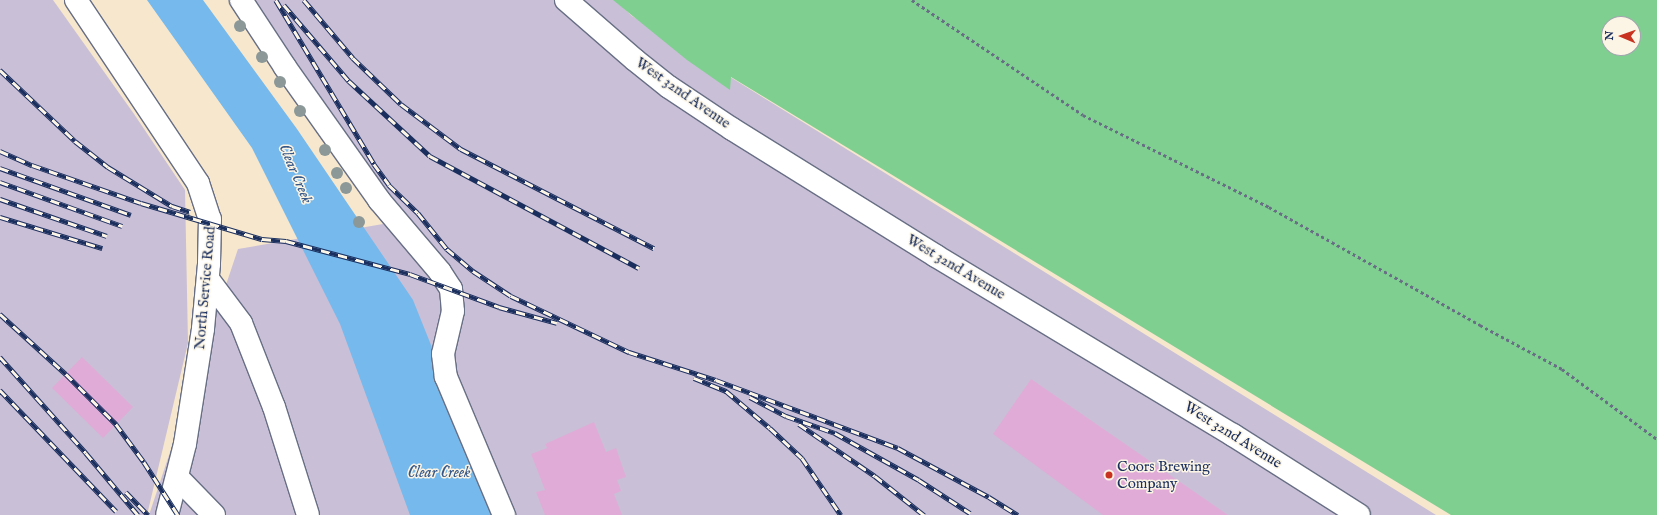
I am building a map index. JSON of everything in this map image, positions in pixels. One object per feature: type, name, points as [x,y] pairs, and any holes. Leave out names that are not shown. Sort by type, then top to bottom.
[{"type":"street","name":"North Service Road","points":[[76,0],[198,184],[210,220],[208,279],[203,329],[185,444],[168,515]]},
{"type":"street","points":[[241,0],[285,67],[379,200],[440,272],[451,289],[453,310],[443,354],[446,377],[504,515]]},
{"type":"street","name":"West 32nd Avenue","points":[[566,0],[594,26],[669,87],[732,129],[936,256],[1233,435],[1359,515]]},
{"type":"street","points":[[208,279],[241,323],[274,407],[308,515]]},
{"type":"street","points":[[177,477],[214,515]]},
{"type":"path","points":[[912,0],[1083,115],[1269,207],[1562,369],[1657,439]]},
{"type":"shaded area","points":[[0,0],[53,0],[134,114],[185,190],[188,343],[147,515],[0,515]]},
{"type":"shaded area","points":[[231,0],[615,0],[632,16],[1436,515],[149,515],[238,249],[383,224]]},
{"type":"green space","points":[[613,0],[1657,0],[1657,515],[1451,515],[731,77],[730,90],[687,60]]},
{"type":"water","name":"Clear Creek","points":[[147,0],[203,0],[297,129],[413,300],[499,515],[410,515],[340,324],[252,148]]},
{"type":"building","points":[[82,357],[133,407],[103,438],[52,388]]},
{"type":"building","name":"Coors Brewing Company","points":[[1031,379],[1228,515],[1103,515],[993,434]]},
{"type":"building","points":[[594,422],[606,452],[616,448],[626,477],[617,480],[621,491],[614,494],[622,515],[545,515],[536,492],[545,490],[531,454],[547,448],[545,444]]},
{"type":"railway","points":[[276,0],[374,164],[389,185],[418,213],[447,249],[473,271],[511,296],[629,352],[716,380],[898,448],[989,497],[1018,515]]},
{"type":"railway","points":[[304,0],[353,58],[401,104],[461,149],[654,248]]},
{"type":"railway","points":[[284,5],[349,81],[430,156],[639,268]]},
{"type":"railway","points":[[0,70],[75,141],[108,167],[172,206],[190,212]]},
{"type":"railway","points":[[0,151],[32,165],[141,203],[262,239],[286,241],[410,274],[499,307],[557,323]]},
{"type":"railway","points":[[0,168],[131,215]]},
{"type":"railway","points":[[0,182],[122,226]]},
{"type":"railway","points":[[0,199],[107,236]]},
{"type":"railway","points":[[0,217],[102,248]]},
{"type":"railway","points":[[0,314],[66,374],[116,424],[144,462],[178,515]]},
{"type":"railway","points":[[0,357],[86,453],[138,515]]},
{"type":"railway","points":[[694,378],[726,391],[770,428],[802,458],[841,515]]},
{"type":"railway","points":[[0,390],[116,511]]},
{"type":"railway","points":[[750,397],[786,416],[835,433],[919,480],[970,513]]},
{"type":"railway","points":[[799,424],[875,476],[924,515]]},
{"type":"railway","points":[[126,492],[148,515]]},
{"type":"place","name":"Coors Brewing Company","points":[[1109,475]]}]
